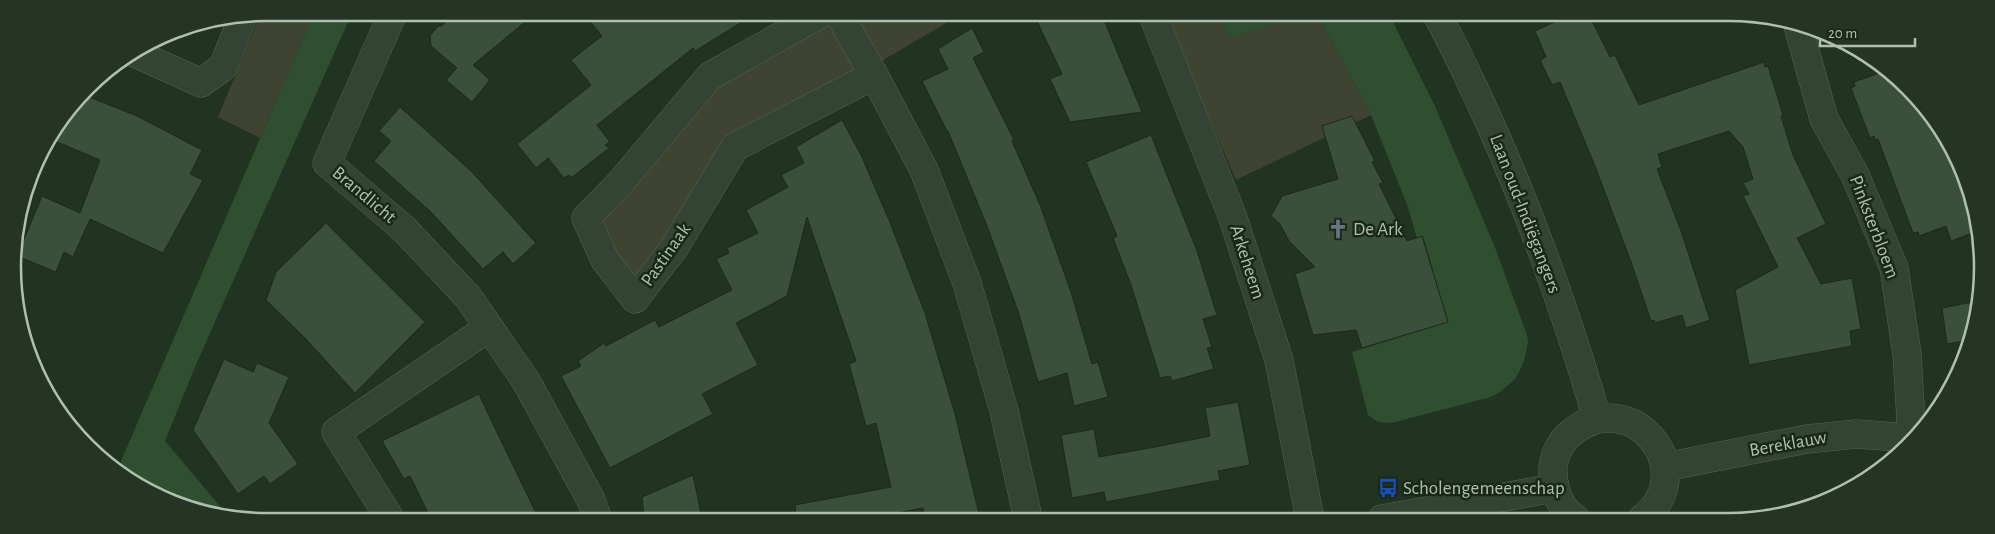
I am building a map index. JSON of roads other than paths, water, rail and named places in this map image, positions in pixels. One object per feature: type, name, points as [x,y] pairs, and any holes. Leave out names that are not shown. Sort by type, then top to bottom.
[{"type":"street","name":"Brandlicht","points":[[390,21],[327,164],[404,229],[468,297],[526,381],[591,500],[596,513]]},
{"type":"street","name":"Pastinaak","points":[[808,21],[710,76],[620,182],[586,218],[604,260],[635,299],[674,248],[735,147],[874,75]]},
{"type":"street","points":[[843,21],[924,170],[967,283],[1004,411],[1027,513]]},
{"type":"street","name":"Arkeheem","points":[[1155,21],[1233,218],[1279,360],[1309,513]]},
{"type":"street","name":"Laan oud-Indiëgangers","points":[[1441,21],[1471,80],[1524,203],[1581,363],[1597,418]]},
{"type":"street","points":[[141,56],[202,83],[223,67],[241,23]]},
{"type":"street","name":"Pinksterbloem","points":[[1800,32],[1824,119],[1855,174],[1894,268],[1907,354],[1912,431]]},
{"type":"street","points":[[386,513],[336,432],[488,328]]},
{"type":"street","points":[[1570,513],[1561,504],[1554,488],[1553,470],[1557,452],[1567,436],[1581,425],[1597,418],[1616,418],[1634,423],[1649,434],[1660,449],[1666,467],[1665,484],[1660,500],[1650,513]]},
{"type":"street","name":"Bereklauw","points":[[1666,467],[1807,439],[1856,434],[1905,438]]},
{"type":"street","points":[[1415,513],[1554,488]]},
{"type":"place","name":"De Ark","points":[[1338,229]]},
{"type":"place","name":"Scholengemeenschap","points":[[1388,488]]}]
